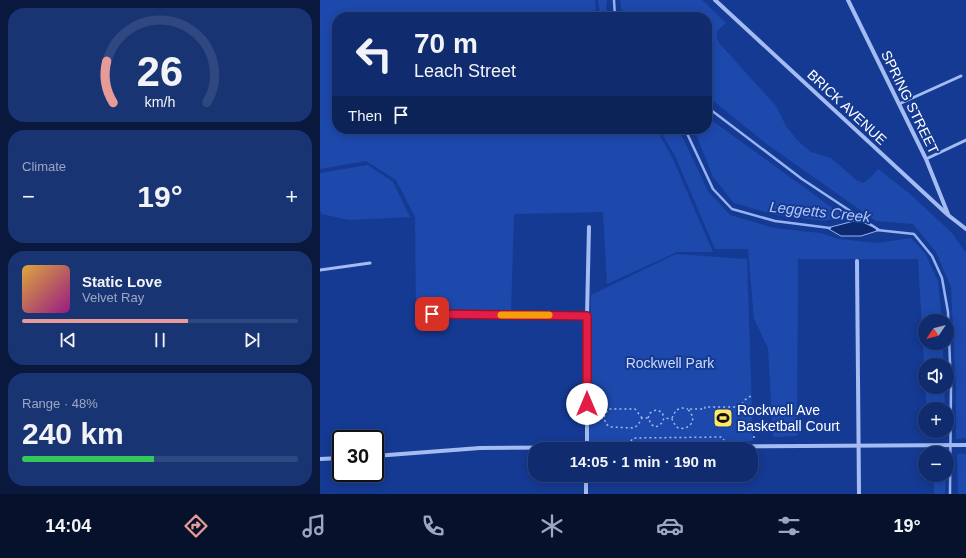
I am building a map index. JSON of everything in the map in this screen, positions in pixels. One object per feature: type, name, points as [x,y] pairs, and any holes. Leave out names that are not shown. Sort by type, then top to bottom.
[{"type":"street","name":"BRICK AVENUE","points":[[715,0],[948,215],[966,229]]},
{"type":"street","name":"SPRING STREET","points":[[848,0],[926,159],[948,215]]},
{"type":"street","points":[[587,442],[589,227]]},
{"type":"street","points":[[857,261],[859,494]]},
{"type":"street","points":[[432,314],[587,316]]},
{"type":"street","points":[[758,447],[966,445]]},
{"type":"street","points":[[384,455],[480,448],[528,448]]},
{"type":"street","points":[[320,460],[332,459]]},
{"type":"street","points":[[586,482],[586,494]]},
{"type":"lane","points":[[899,104],[961,76]]},
{"type":"lane","points":[[926,159],[966,140]]},
{"type":"lane","points":[[320,270],[370,263]]},
{"type":"path","points":[[688,409],[693,417],[692,423],[687,428],[682,429],[676,427],[672,419],[672,415],[676,410],[682,408],[705,410],[705,407],[740,407],[746,399],[751,396]]},
{"type":"path","points":[[609,409],[635,409],[642,418],[638,425],[634,428],[610,427],[606,424],[604,418],[609,409]]},
{"type":"path","points":[[656,410],[662,412],[664,418],[662,423],[656,427],[652,425],[648,418],[650,412],[656,410]]},
{"type":"path","points":[[596,419],[604,418]]},
{"type":"path","points":[[642,418],[648,418]]},
{"type":"path","points":[[664,418],[672,419]]},
{"type":"path","points":[[754,431],[754,441]]},
{"type":"path","points":[[631,442],[633,438],[722,437],[726,442]]},
{"type":"green space","points":[[320,0],[595,0],[596,12],[332,12],[332,134],[659,134],[672,157],[713,252],[677,252],[607,284],[603,212],[514,214],[511,310],[416,313],[415,217],[396,180],[366,161],[320,169]]},
{"type":"green space","points":[[598,0],[607,0],[606,9],[608,12],[599,12]]},
{"type":"green space","points":[[620,0],[702,0],[726,23],[717,34],[719,43],[776,106],[786,126],[797,140],[811,152],[831,158],[856,180],[863,183],[878,169],[909,193],[952,233],[966,253],[966,438],[956,439],[954,314],[952,314],[951,287],[936,252],[913,224],[876,221],[768,145],[712,100],[712,12],[622,12]]},
{"type":"green space","points":[[712,121],[845,217],[824,221],[776,215],[734,203],[713,177],[696,134],[712,134]]},
{"type":"green space","points":[[662,134],[680,134],[708,191],[730,215],[774,228],[820,233],[839,239],[877,243],[911,238],[925,253],[938,281],[941,314],[921,314],[918,259],[798,259],[797,436],[773,437],[768,348],[754,319],[748,249],[715,249],[674,154]]},
{"type":"green space","points":[[368,165],[393,182],[410,217],[349,220],[322,214],[320,211],[320,173]]},
{"type":"green space","name":"Rockwell Park","points":[[676,254],[747,259],[753,441],[589,442],[591,295]]},
{"type":"green space","points":[[923,350],[943,350],[943,358],[924,358]]},
{"type":"green space","points":[[926,394],[944,394],[945,402],[926,402]]},
{"type":"green space","points":[[957,454],[966,454],[966,494],[958,494]]},
{"type":"green space","points":[[934,482],[946,482],[945,494],[934,494]]},
{"type":"shaded area","points":[[858,220],[880,230],[861,236],[841,236],[827,228]]},
{"type":"waterway","name":"Leggetts Creek","points":[[614,0],[615,12]]},
{"type":"waterway","name":"Leggetts Creek","points":[[712,111],[802,179],[879,230]]},
{"type":"waterway","name":"Leggetts Creek","points":[[687,134],[713,189],[732,209],[775,221],[830,228]]},
{"type":"waterway","name":"Leggetts Creek","points":[[877,230],[914,234],[932,256],[942,278],[948,312],[951,387],[950,494]]},
{"type":"slow traffic","points":[[501,315],[549,315]]},
{"type":"place","name":"Rockwell Ave Basketball Court","points":[[723,418]]},
{"type":"route","points":[[432,314],[587,316],[587,404]]}]
